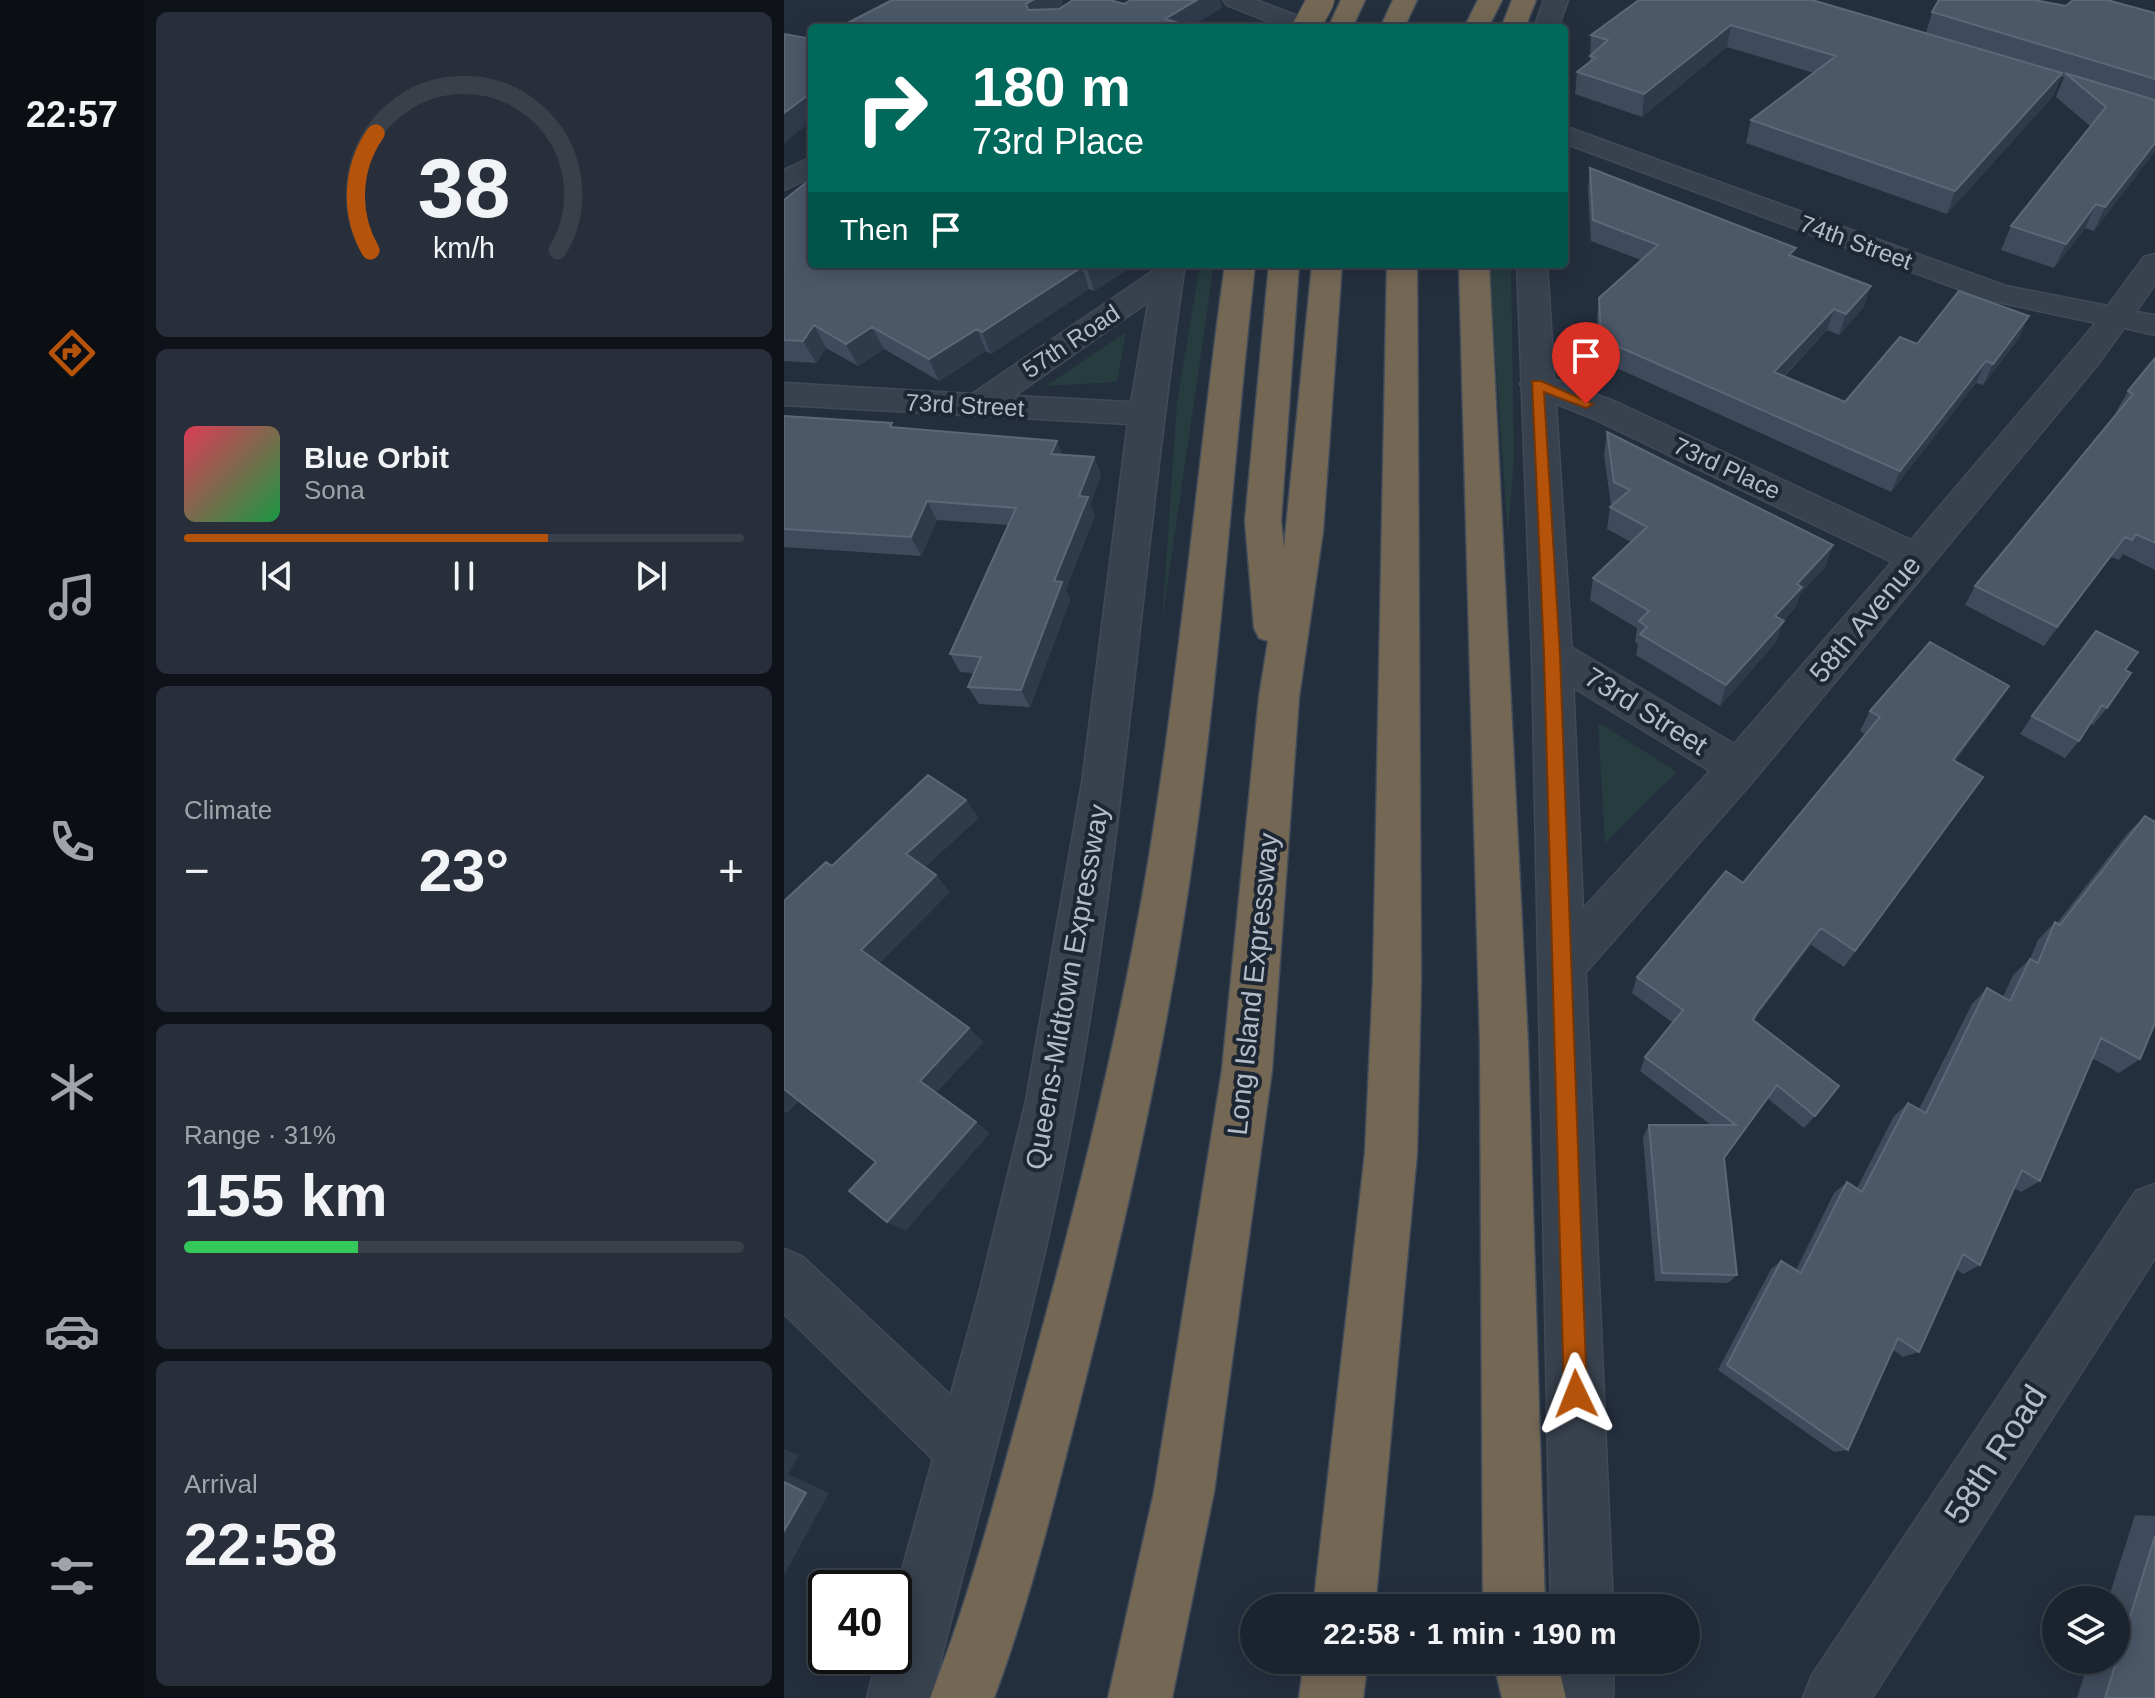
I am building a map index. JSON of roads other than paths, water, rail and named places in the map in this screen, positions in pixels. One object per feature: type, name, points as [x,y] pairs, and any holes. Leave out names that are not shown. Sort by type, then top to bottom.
[{"type":"highway","points":[[1309,24],[1321,0]]},
{"type":"highway","points":[[1342,24],[1352,0]]},
{"type":"highway","points":[[1478,24],[1490,0]]},
{"type":"highway","points":[[1515,24],[1524,0]]},
{"type":"highway","points":[[962,1698],[981,1651],[1061,1366],[1114,1148],[1150,980],[1189,722],[1240,268]]},
{"type":"highway","points":[[1279,697],[1263,521],[1284,268]]},
{"type":"highway","name":"Long Island Expressway","points":[[1140,1698],[1184,1492],[1247,1070],[1279,697],[1305,531],[1327,268]]},
{"type":"highway","points":[[1346,1594],[1391,1153],[1397,980],[1402,268]]},
{"type":"highway","points":[[1474,268],[1504,1044],[1514,1594]]},
{"type":"highway","points":[[1331,1698],[1334,1674]]},
{"type":"highway","points":[[1528,1674],[1534,1698]]},
{"type":"street","points":[[1235,0],[1265,20],[1286,24]]},
{"type":"street","points":[[1547,24],[1556,0]]},
{"type":"street","name":"74th Street","points":[[1568,135],[1999,294],[2155,325]]},
{"type":"street","points":[[784,182],[808,167]]},
{"type":"street","name":"58th Avenue","points":[[1562,965],[1739,768],[2100,341],[2155,263]]},
{"type":"street","points":[[1532,268],[1552,655],[1582,1594]]},
{"type":"street","name":"57th Road","points":[[975,407],[1169,270]]},
{"type":"street","name":"Queens-Midtown Expressway","points":[[899,1698],[965,1449],[1051,1101],[1082,925],[1146,414],[1169,270]]},
{"type":"street","name":"73rd Place","points":[[1536,384],[1604,410],[1916,558]]},
{"type":"street","name":"73rd Street","points":[[784,394],[975,407],[1146,414]]},
{"type":"street","name":"73rd Street","points":[[1552,655],[1739,768]]},
{"type":"street","name":"58th Road","points":[[1835,1698],[2155,1210]]},
{"type":"street","points":[[784,1276],[965,1449]]},
{"type":"street","points":[[1581,1698],[1582,1674]]}]
